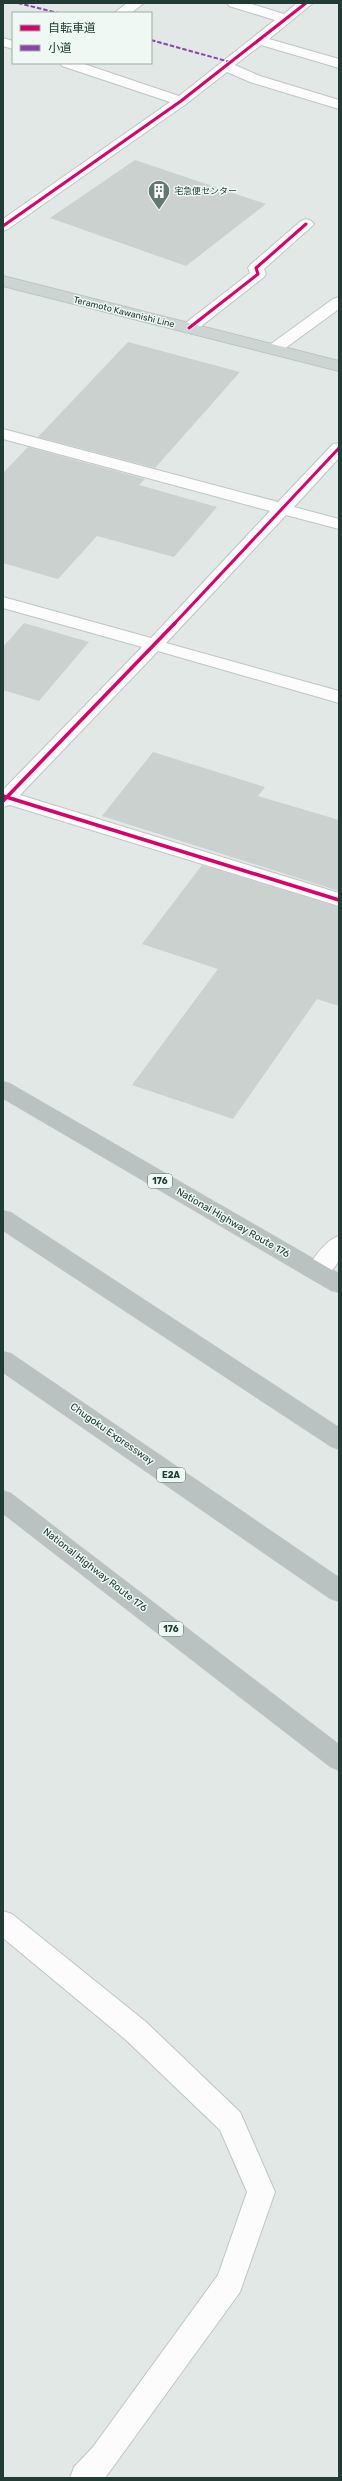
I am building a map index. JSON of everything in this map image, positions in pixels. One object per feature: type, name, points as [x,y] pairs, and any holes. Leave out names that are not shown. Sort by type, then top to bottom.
[{"type":"highway","name":"National Highway Route 176","points":[[3,1089],[339,1284]]},
{"type":"highway","points":[[3,1219],[339,1440]]},
{"type":"highway","name":"Chugoku Expressway","points":[[3,1360],[339,1591]]},
{"type":"highway","name":"National Highway Route 176","points":[[3,1500],[339,1758]]},
{"type":"main road","name":"Teramoto Kawanishi Line","points":[[3,282],[339,366]]},
{"type":"street","points":[[123,12],[137,3]]},
{"type":"street","points":[[234,3],[286,19]]},
{"type":"street","points":[[3,226],[182,101],[306,3]]},
{"type":"street","points":[[259,40],[339,64]]},
{"type":"street","points":[[70,64],[182,101]]},
{"type":"street","points":[[226,66],[255,79],[339,105]]},
{"type":"street","points":[[83,81],[97,73]]},
{"type":"street","points":[[189,328],[258,274],[256,268],[306,224]]},
{"type":"street","points":[[274,350],[339,302]]},
{"type":"street","points":[[3,434],[339,524]]},
{"type":"street","points":[[339,448],[280,508],[154,644],[4,798],[339,900]]},
{"type":"street","points":[[3,602],[339,698]]},
{"type":"street","points":[[317,1271],[339,1244]]},
{"type":"street","points":[[3,1922],[136,2031],[230,2121],[261,2192],[230,2282],[104,2457],[85,2478]]},
{"type":"building","name":"宅急便センター","points":[[135,160],[266,204],[186,266],[50,218]]},
{"type":"building","points":[[128,342],[240,372],[155,468],[38,437]]},
{"type":"building","points":[[28,447],[145,479],[139,485],[217,507],[174,557],[97,536],[58,579],[3,563],[3,473]]},
{"type":"building","points":[[24,623],[89,642],[39,701],[3,690],[3,647]]},
{"type":"building","points":[[153,752],[265,787],[258,796],[339,820],[339,891],[102,816]]},
{"type":"building","points":[[202,865],[339,907],[339,1006],[317,999],[233,1119],[132,1085],[218,969],[142,944]]},
{"type":"marked path","points":[[18,3],[54,12]]},
{"type":"marked path","points":[[152,40],[230,62]]},
{"type":"cycle path","points":[[3,226],[181,101],[306,3]]},
{"type":"cycle path","points":[[189,328],[258,274],[256,268],[306,224]]},
{"type":"cycle path","points":[[3,801],[154,645],[339,448]]},
{"type":"cycle path","points":[[3,796],[339,900]]},
{"type":"place","name":"宅急便センター","points":[[159,210]]}]
